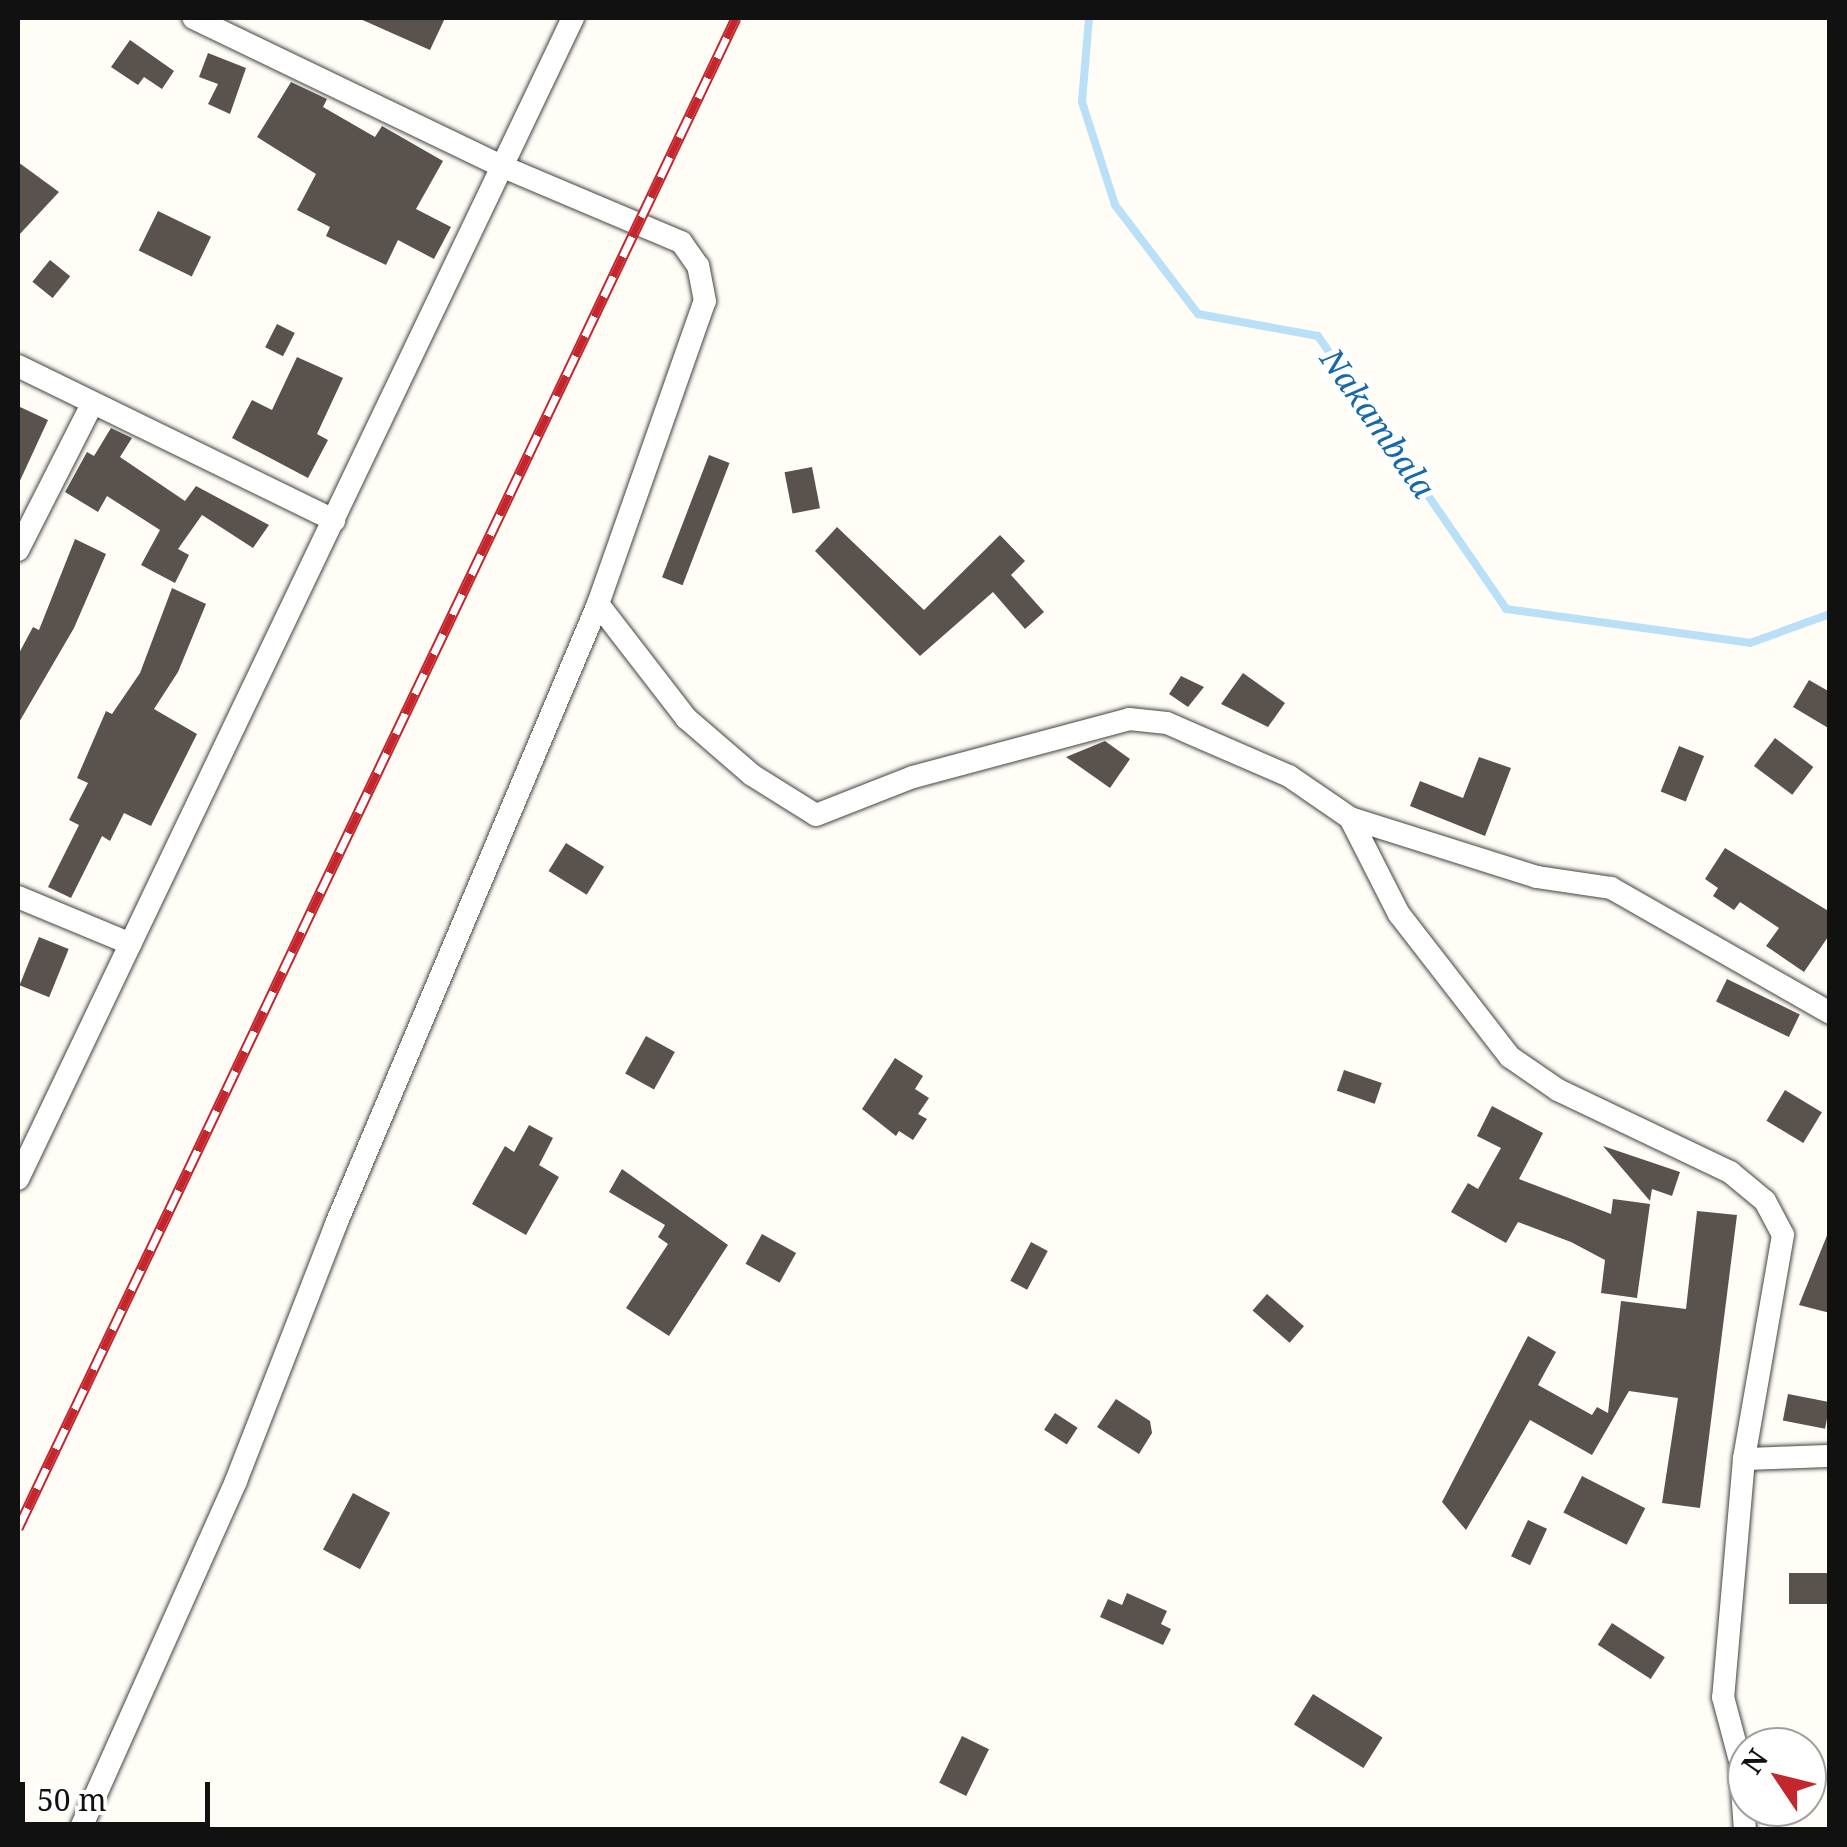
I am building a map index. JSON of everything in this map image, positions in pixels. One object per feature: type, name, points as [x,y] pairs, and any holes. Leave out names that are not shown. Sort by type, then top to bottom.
[{"type":"street","points":[[80,1830],[236,1481],[351,1188],[598,604],[705,301],[702,280],[681,242],[499,165],[193,18]]},
{"type":"street","points":[[20,1165],[130,944],[499,165],[573,18]]},
{"type":"street","points":[[18,366],[334,520]]},
{"type":"street","points":[[18,550],[92,404]]},
{"type":"street","points":[[598,604],[686,718],[752,775],[816,815],[912,777],[1129,719],[1168,723],[1290,776],[1350,818],[1536,877],[1611,888],[1830,1014]]},
{"type":"street","points":[[1350,818],[1399,914],[1510,1057],[1558,1090],[1730,1172],[1765,1201],[1783,1235],[1744,1460],[1723,1697],[1740,1761],[1744,1830]]},
{"type":"street","points":[[18,897],[130,944]]},
{"type":"street","points":[[1744,1460],[1830,1456]]},
{"type":"building","points":[[358,18],[445,18],[430,50]]},
{"type":"building","points":[[130,40],[174,71],[162,89],[144,77],[138,85],[111,67]]},
{"type":"building","points":[[208,53],[246,68],[230,114],[208,104],[218,84],[199,77]]},
{"type":"building","points":[[291,82],[327,99],[323,107],[375,137],[382,126],[443,161],[416,209],[451,227],[434,259],[398,240],[386,265],[326,236],[330,227],[297,210],[316,174],[257,137]]},
{"type":"building","points":[[18,162],[59,192],[18,236]]},
{"type":"building","points":[[158,211],[211,237],[192,276],[139,251]]},
{"type":"building","points":[[50,260],[70,276],[53,298],[32,282]]},
{"type":"building","points":[[277,324],[295,333],[283,356],[265,347]]},
{"type":"building","points":[[297,357],[343,378],[317,434],[328,440],[308,478],[232,438],[252,400],[272,410]]},
{"type":"building","points":[[18,406],[48,420],[18,485]]},
{"type":"building","points":[[111,428],[132,438],[120,457],[185,501],[196,486],[269,525],[253,548],[202,515],[178,549],[189,555],[175,583],[141,565],[160,530],[107,496],[98,512],[65,492],[87,452],[94,456]]},
{"type":"building","points":[[709,455],[730,463],[683,585],[662,577]]},
{"type":"building","points":[[812,467],[820,508],[793,514],[785,472]]},
{"type":"building","points":[[837,527],[924,610],[1000,535],[1025,561],[1011,575],[1044,612],[1025,629],[993,592],[920,656],[815,551]]},
{"type":"building","points":[[75,539],[106,554],[74,628],[18,724],[18,655],[33,627],[39,630]]},
{"type":"building","points":[[172,588],[206,604],[178,672],[154,709],[197,734],[151,826],[124,813],[110,841],[102,836],[71,898],[48,887],[79,825],[69,820],[88,783],[77,778],[106,711],[112,714],[140,673]]},
{"type":"building","points":[[1243,673],[1285,703],[1268,727],[1221,704]]},
{"type":"building","points":[[1181,676],[1204,687],[1188,707],[1169,694]]},
{"type":"building","points":[[1809,680],[1830,692],[1830,729],[1793,707]]},
{"type":"building","points":[[1775,738],[1813,767],[1792,795],[1754,766]]},
{"type":"building","points":[[1105,741],[1130,759],[1110,788],[1066,757]]},
{"type":"building","points":[[1679,746],[1704,756],[1686,802],[1661,791]]},
{"type":"building","points":[[1479,757],[1511,768],[1485,836],[1410,806],[1420,781],[1463,798]]},
{"type":"building","points":[[566,843],[604,867],[587,895],[549,871]]},
{"type":"building","points":[[1725,848],[1830,912],[1830,934],[1804,972],[1766,946],[1779,928],[1740,902],[1734,910],[1713,896],[1718,888],[1705,879]]},
{"type":"building","points":[[39,937],[69,949],[49,997],[20,985]]},
{"type":"building","points":[[1727,979],[1800,1015],[1789,1037],[1716,1001]]},
{"type":"building","points":[[646,1036],[675,1052],[654,1090],[625,1074]]},
{"type":"building","points":[[895,1058],[923,1076],[915,1089],[929,1098],[918,1114],[927,1119],[913,1140],[899,1131],[896,1136],[862,1109]]},
{"type":"building","points":[[1344,1070],[1382,1083],[1375,1104],[1337,1091]]},
{"type":"building","points":[[1785,1090],[1822,1112],[1803,1143],[1766,1121]]},
{"type":"building","points":[[1492,1106],[1543,1133],[1519,1179],[1611,1214],[1613,1199],[1650,1204],[1637,1298],[1601,1293],[1605,1260],[1571,1242],[1518,1222],[1506,1243],[1451,1212],[1468,1183],[1478,1189],[1501,1148],[1477,1136]]},
{"type":"building","points":[[529,1125],[553,1138],[539,1165],[559,1177],[526,1235],[472,1204],[505,1146],[514,1152]]},
{"type":"building","points":[[1603,1146],[1680,1172],[1672,1196],[1652,1189],[1650,1201]]},
{"type":"building","points":[[622,1169],[728,1245],[669,1336],[626,1308],[668,1244],[658,1237],[665,1225],[609,1192]]},
{"type":"building","points":[[1697,1211],[1737,1215],[1700,1508],[1662,1503],[1678,1398],[1629,1391],[1592,1455],[1530,1420],[1466,1530],[1442,1502],[1528,1336],[1556,1352],[1538,1385],[1592,1415],[1597,1407],[1608,1413],[1621,1301],[1686,1309]]},
{"type":"building","points":[[1830,1228],[1830,1313],[1799,1305]]},
{"type":"building","points":[[762,1234],[796,1253],[780,1283],[746,1264]]},
{"type":"building","points":[[1031,1242],[1048,1251],[1027,1290],[1010,1281]]},
{"type":"building","points":[[1267,1294],[1304,1326],[1290,1343],[1253,1311]]},
{"type":"building","points":[[1788,1394],[1830,1402],[1825,1429],[1783,1421]]},
{"type":"building","points":[[1116,1399],[1150,1421],[1152,1433],[1139,1454],[1097,1427]]},
{"type":"building","points":[[1055,1413],[1078,1428],[1067,1444],[1044,1430]]},
{"type":"building","points":[[1582,1476],[1645,1508],[1627,1545],[1563,1513]]},
{"type":"building","points":[[353,1493],[390,1513],[360,1569],[323,1550]]},
{"type":"building","points":[[1528,1520],[1547,1529],[1530,1565],[1511,1556]]},
{"type":"building","points":[[1789,1573],[1830,1573],[1830,1604],[1789,1604]]},
{"type":"building","points":[[1127,1593],[1167,1611],[1161,1624],[1171,1629],[1163,1645],[1100,1617],[1108,1599],[1122,1605]]},
{"type":"building","points":[[1612,1623],[1665,1657],[1651,1679],[1598,1645]]},
{"type":"building","points":[[1313,1694],[1383,1737],[1363,1768],[1294,1725]]},
{"type":"building","points":[[962,1736],[989,1749],[966,1796],[939,1783]]},
{"type":"waterway","name":"Nakambala","points":[[1089,18],[1082,102],[1115,205],[1198,314],[1318,336],[1506,609],[1750,643],[1830,614]]},
{"type":"railway","points":[[18,1528],[736,18]]}]
